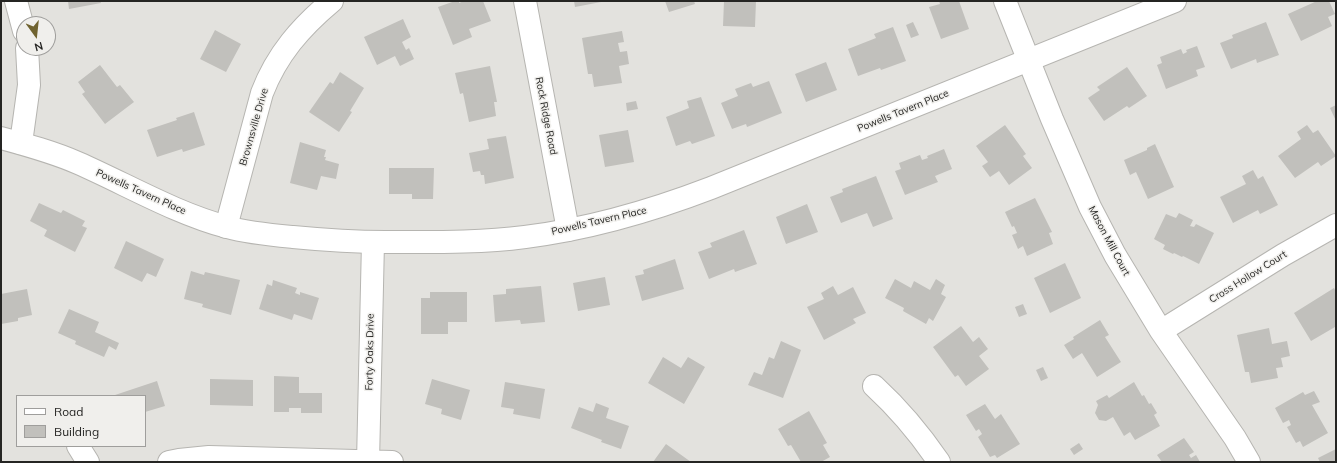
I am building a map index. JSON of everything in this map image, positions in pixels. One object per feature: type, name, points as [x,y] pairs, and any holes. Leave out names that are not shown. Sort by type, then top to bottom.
[{"type":"street","points":[[16,1],[20,16]]},
{"type":"street","name":"Brownsville Drive","points":[[226,227],[262,93],[267,81],[289,42],[311,18],[332,1]]},
{"type":"street","name":"Rock Ridge Road","points":[[525,1],[568,230]]},
{"type":"street","name":"Mason Mill Court","points":[[1005,1],[1052,119],[1090,207],[1115,255],[1161,331],[1235,438],[1249,462]]},
{"type":"street","name":"Powells Tavern Place","points":[[11,141],[77,163],[172,208],[226,227],[273,236],[338,242],[468,242],[525,237],[568,230],[618,219],[668,204],[1175,1]]},
{"type":"street","points":[[11,141],[29,85],[27,56]]},
{"type":"street","name":"Cross Hollow Court","points":[[1161,331],[1283,255],[1336,225]]},
{"type":"street","name":"Forty Oaks Drive","points":[[368,462],[373,242]]},
{"type":"street","points":[[874,386],[896,407],[923,438],[939,462]]},
{"type":"street","points":[[79,447],[88,462]]},
{"type":"street","points":[[169,462],[209,457],[392,462]]},
{"type":"building","points":[[68,1],[100,1],[101,3],[69,9]]},
{"type":"building","points":[[459,1],[459,3],[464,1],[483,1],[491,21],[469,29],[472,37],[453,45],[438,7]]},
{"type":"building","points":[[574,1],[601,1],[601,2],[575,7]]},
{"type":"building","points":[[665,1],[694,1],[695,4],[669,12]]},
{"type":"building","points":[[724,1],[756,1],[755,27],[723,26]]},
{"type":"building","points":[[939,1],[959,1],[969,29],[941,39],[929,7],[940,4]]},
{"type":"building","points":[[1317,1],[1329,1],[1335,14],[1328,17],[1332,26],[1301,41],[1288,14]]},
{"type":"building","points":[[403,19],[411,37],[402,42],[406,50],[409,48],[414,59],[400,66],[395,56],[377,65],[364,37]]},
{"type":"building","points":[[913,22],[919,35],[911,38],[906,25]]},
{"type":"building","points":[[1266,22],[1279,55],[1257,63],[1256,59],[1231,69],[1220,43],[1233,38],[1232,35]]},
{"type":"building","points":[[893,27],[906,61],[858,76],[848,49],[876,38],[874,34]]},
{"type":"building","points":[[215,30],[241,44],[226,72],[200,59]]},
{"type":"building","points":[[622,31],[624,42],[618,43],[620,52],[627,51],[629,64],[619,66],[622,83],[594,87],[592,74],[588,74],[582,38]]},
{"type":"building","points":[[1197,46],[1205,67],[1196,70],[1198,76],[1166,89],[1157,65],[1162,63],[1160,57],[1181,49],[1183,54],[1187,52],[1186,50]]},
{"type":"building","points":[[826,62],[837,90],[806,102],[795,74]]},
{"type":"building","points":[[100,65],[117,87],[120,85],[134,102],[105,124],[82,94],[85,92],[78,82]]},
{"type":"building","points":[[490,66],[497,102],[494,102],[496,116],[469,122],[463,93],[460,94],[455,73]]},
{"type":"building","points":[[1127,67],[1147,96],[1129,108],[1127,106],[1104,121],[1088,98],[1100,90],[1097,87]]},
{"type":"building","points":[[340,72],[364,88],[350,111],[352,112],[339,132],[309,112],[330,82],[333,84]]},
{"type":"building","points":[[769,81],[782,113],[747,127],[746,124],[732,129],[721,103],[738,96],[735,89],[751,83],[753,87]]},
{"type":"building","points":[[701,97],[715,136],[692,144],[690,141],[676,146],[666,117],[689,108],[687,101]]},
{"type":"building","points":[[636,101],[638,109],[627,111],[626,103]]},
{"type":"building","points":[[1336,105],[1336,121],[1330,108]]},
{"type":"building","points":[[194,112],[205,145],[183,152],[182,149],[157,157],[147,130],[177,120],[176,118]]},
{"type":"building","points":[[1005,125],[1026,154],[1023,156],[1032,168],[1009,185],[999,171],[990,177],[982,166],[988,162],[976,146]]},
{"type":"building","points":[[1307,125],[1313,133],[1318,130],[1336,156],[1321,166],[1318,162],[1295,178],[1278,156],[1301,139],[1297,132]]},
{"type":"building","points":[[628,130],[634,162],[605,167],[599,135]]},
{"type":"building","points":[[506,136],[514,178],[485,184],[484,175],[481,175],[480,171],[473,172],[469,153],[489,149],[487,139]]},
{"type":"building","points":[[300,142],[326,150],[324,157],[326,157],[325,160],[339,164],[336,179],[321,176],[317,190],[290,183]]},
{"type":"building","points":[[1155,144],[1174,187],[1148,199],[1136,172],[1130,175],[1124,160],[1147,150],[1147,148]]},
{"type":"building","points":[[944,149],[952,169],[935,176],[938,182],[905,195],[895,171],[901,169],[899,163],[920,155],[922,160],[928,158],[927,156]]},
{"type":"building","points":[[389,168],[434,168],[433,199],[412,199],[412,194],[389,194]]},
{"type":"building","points":[[1253,170],[1258,179],[1263,176],[1278,205],[1260,214],[1258,210],[1233,223],[1220,197],[1246,184],[1242,176]]},
{"type":"building","points":[[876,176],[893,219],[873,227],[867,213],[841,223],[830,197],[843,192],[842,189]]},
{"type":"building","points":[[1035,198],[1052,232],[1049,233],[1053,244],[1027,256],[1023,246],[1018,249],[1012,235],[1017,233],[1014,226],[1012,227],[1005,212]]},
{"type":"building","points":[[39,203],[61,213],[63,210],[85,221],[82,226],[87,228],[75,252],[44,236],[47,230],[30,221]]},
{"type":"building","points":[[807,204],[818,232],[786,244],[776,217]]},
{"type":"building","points":[[1179,213],[1193,220],[1190,226],[1194,227],[1196,224],[1214,233],[1199,264],[1183,256],[1173,254],[1163,249],[1165,245],[1154,239],[1166,214],[1176,218]]},
{"type":"building","points":[[744,230],[757,264],[735,272],[734,269],[709,279],[698,252],[712,247],[710,243]]},
{"type":"building","points":[[126,241],[164,259],[156,277],[147,273],[142,282],[114,268]]},
{"type":"building","points":[[675,259],[684,289],[642,301],[635,276],[644,274],[643,270]]},
{"type":"building","points":[[1065,263],[1081,298],[1050,313],[1034,278]]},
{"type":"building","points":[[191,271],[204,275],[205,272],[240,280],[231,315],[202,307],[203,304],[184,299]]},
{"type":"building","points":[[605,277],[610,305],[578,311],[573,283]]},
{"type":"building","points":[[895,279],[911,288],[914,281],[930,290],[936,279],[945,285],[941,294],[946,297],[933,321],[929,318],[926,324],[903,311],[904,308],[885,298]]},
{"type":"building","points":[[273,280],[297,288],[295,293],[300,295],[300,292],[319,298],[312,320],[294,314],[292,320],[259,309],[267,284],[272,286]]},
{"type":"building","points":[[541,286],[545,322],[521,324],[520,320],[495,322],[493,295],[506,294],[506,289]]},
{"type":"building","points":[[833,286],[838,295],[853,287],[866,313],[853,319],[856,323],[824,340],[807,307],[824,299],[821,293]]},
{"type":"building","points":[[1334,288],[1336,292],[1336,329],[1335,327],[1311,341],[1294,313]]},
{"type":"building","points":[[27,289],[32,315],[18,318],[18,321],[1,324],[1,294]]},
{"type":"building","points":[[430,292],[467,292],[467,322],[448,322],[448,334],[421,334],[421,298],[430,298]]},
{"type":"building","points":[[1023,304],[1027,314],[1019,317],[1015,307]]},
{"type":"building","points":[[69,309],[99,322],[95,332],[119,343],[116,350],[109,346],[104,357],[75,344],[76,341],[58,333]]},
{"type":"building","points":[[1100,320],[1109,335],[1105,337],[1121,362],[1097,377],[1082,353],[1073,359],[1064,345],[1074,339],[1073,337]]},
{"type":"building","points":[[961,326],[973,342],[979,337],[988,349],[979,356],[989,369],[966,386],[958,375],[955,377],[933,347]]},
{"type":"building","points":[[1269,328],[1272,344],[1287,341],[1290,356],[1281,358],[1283,367],[1276,368],[1278,378],[1251,383],[1249,372],[1245,372],[1237,335]]},
{"type":"building","points":[[781,341],[801,350],[783,398],[748,385],[754,372],[762,375],[769,357],[774,359]]},
{"type":"building","points":[[663,357],[681,368],[688,357],[705,367],[684,404],[648,383]]},
{"type":"building","points":[[1043,367],[1048,378],[1041,381],[1036,370]]},
{"type":"building","points":[[274,376],[299,377],[299,393],[322,393],[322,413],[301,413],[301,408],[289,408],[289,412],[274,412]]},
{"type":"building","points":[[210,379],[253,380],[253,406],[210,405]]},
{"type":"building","points":[[432,379],[470,390],[461,420],[441,414],[442,409],[425,404]]},
{"type":"building","points":[[157,381],[165,406],[146,412],[146,395],[115,395]]},
{"type":"building","points":[[505,382],[545,389],[540,419],[513,414],[514,409],[501,407]]},
{"type":"building","points":[[1134,382],[1142,396],[1144,395],[1149,404],[1151,403],[1157,413],[1154,415],[1160,426],[1135,440],[1130,432],[1124,436],[1113,417],[1106,421],[1099,420],[1095,413],[1098,405],[1096,401],[1107,395],[1109,398]]},
{"type":"building","points":[[1314,391],[1320,402],[1312,405],[1328,433],[1303,447],[1300,441],[1296,443],[1287,427],[1291,425],[1289,420],[1283,423],[1275,408],[1303,392],[1305,395]]},
{"type":"building","points":[[596,403],[609,408],[606,418],[629,426],[621,449],[601,442],[602,440],[571,428],[579,407],[593,412]]},
{"type":"building","points":[[985,404],[995,419],[1001,414],[1020,444],[997,458],[995,455],[990,457],[978,437],[982,434],[979,429],[976,431],[966,415]]},
{"type":"building","points":[[809,411],[827,443],[823,445],[830,457],[821,462],[801,462],[791,445],[788,446],[778,429]]},
{"type":"building","points":[[1184,438],[1194,452],[1189,455],[1191,458],[1196,455],[1200,462],[1162,462],[1157,455]]},
{"type":"building","points":[[1079,443],[1083,449],[1074,455],[1070,449]]},
{"type":"building","points":[[666,444],[691,462],[653,462]]},
{"type":"building","points":[[1336,449],[1336,462],[1320,462],[1318,458]]}]
